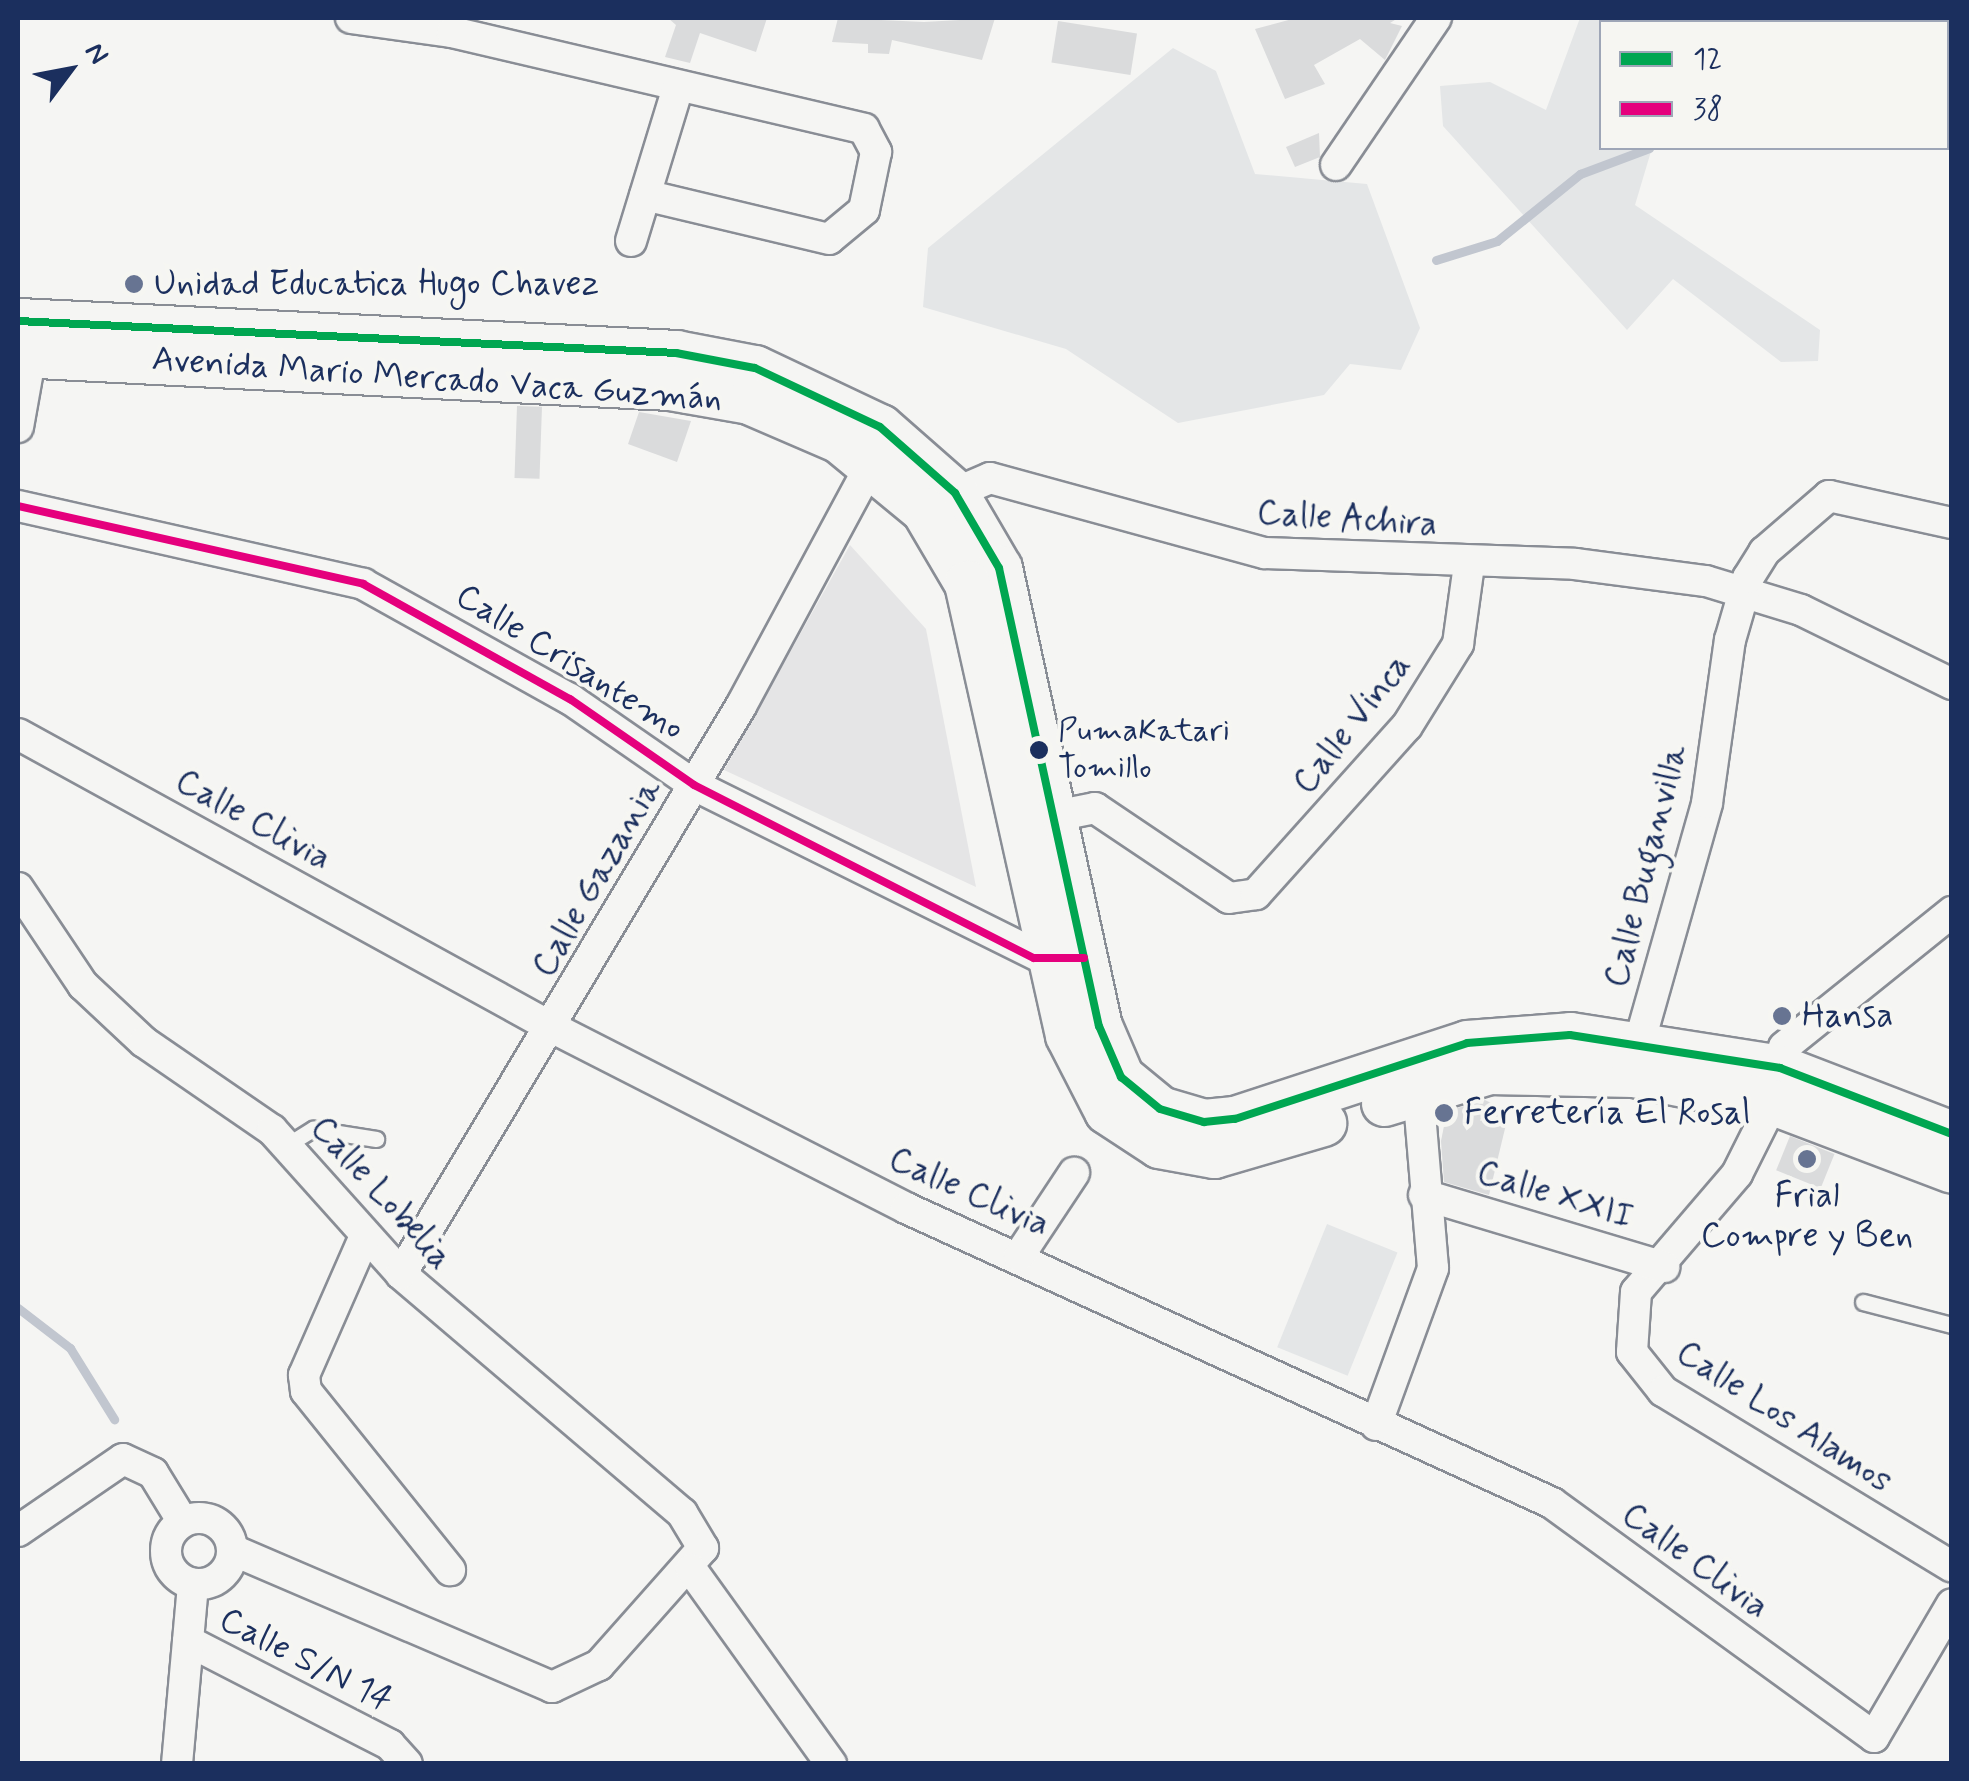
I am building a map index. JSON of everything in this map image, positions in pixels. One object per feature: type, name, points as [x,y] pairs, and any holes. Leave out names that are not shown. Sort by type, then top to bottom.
[{"type":"main road","name":"Avenida Mario Mercado Vaca Guzmán","points":[[25,338],[714,358],[792,381],[894,460],[955,494],[980,529],[1013,611],[1055,816],[1078,1065],[1107,1111],[1159,1145],[1214,1155],[1240,1150],[1418,1091],[1520,1068],[1636,1059]]},
{"type":"main road","name":"Avenida Mario Mercado Vaca Guzmán","points":[[894,460],[942,532],[967,582],[1068,961],[1121,1078],[1160,1109],[1204,1122],[1277,1107],[1467,1043],[1570,1035],[1636,1059],[1776,1085],[1952,1134]]},
{"type":"main road","name":"Avenida Mario Mercado Vaca Guzmán","points":[[1776,1085],[1952,1170]]},
{"type":"street","points":[[351,18],[456,25],[676,91],[864,129],[876,152],[864,210],[829,239],[810,240],[645,196]]},
{"type":"street","points":[[1336,164],[1436,18]]},
{"type":"street","points":[[631,242],[676,91]]},
{"type":"street","points":[[18,427],[25,338]]},
{"type":"street","name":"Calle Gazania","points":[[401,1274],[554,1028],[864,478],[894,460]]},
{"type":"street","name":"Calle Achira","points":[[955,494],[990,478],[1225,547],[1469,565],[1575,564],[1745,590],[1952,684]]},
{"type":"street","name":"Calle Buganvilla","points":[[1636,1059],[1707,802],[1730,640],[1745,590],[1764,552],[1830,496],[1952,522]]},
{"type":"street","name":"Calle Crisantemo","points":[[18,506],[363,584],[570,700],[694,785],[1068,961]]},
{"type":"street","name":"Calle Vinca","points":[[1055,816],[1095,808],[1242,900],[1327,820],[1408,726],[1458,644],[1469,565]]},
{"type":"street","name":"Calle Clivia","points":[[18,734],[554,1028],[906,1208],[1020,1256],[1376,1425],[1552,1503],[1874,1737],[1952,1604]]},
{"type":"street","name":"Calle Lobelia","points":[[18,888],[83,985],[144,1042],[287,1145],[401,1274],[703,1539],[691,1569]]},
{"type":"street","name":"Calle Los Alamos","points":[[1952,912],[1784,1046],[1776,1085],[1737,1174],[1664,1266],[1636,1292],[1629,1335],[1643,1371],[1779,1466],[1952,1567]]},
{"type":"street","points":[[1376,1425],[1433,1268],[1418,1091]]},
{"type":"street","points":[[1020,1256],[1074,1173]]},
{"type":"street","name":"Calle XXII","points":[[1424,1195],[1664,1266]]},
{"type":"street","points":[[365,1236],[304,1375],[306,1391],[450,1570]]},
{"type":"street","points":[[18,1531],[123,1460],[153,1473],[183,1522]]},
{"type":"street","points":[[183,1522],[218,1524],[232,1550],[552,1687],[599,1665],[691,1569],[831,1764]]},
{"type":"street","points":[[183,1522],[168,1538],[166,1557],[193,1584]]},
{"type":"street","points":[[193,1584],[220,1576],[232,1550]]},
{"type":"street","points":[[177,1764],[193,1584]]},
{"type":"street","name":"Calle S/N 14","points":[[188,1641],[395,1757]]},
{"type":"lane","points":[[287,1145],[313,1129],[376,1139]]},
{"type":"lane","points":[[1863,1302],[1952,1324]]},
{"type":"shaded area","points":[[1580,18],[1666,18],[1599,20],[1599,150],[1651,150],[1635,205],[1820,330],[1818,361],[1781,362],[1673,279],[1627,330],[1443,126],[1440,86],[1490,82],[1546,110]]},
{"type":"shaded area","points":[[1173,48],[1216,71],[1255,174],[1367,184],[1420,328],[1401,370],[1350,364],[1324,395],[1178,423],[1066,349],[923,307],[928,248]]},
{"type":"shaded area","points":[[850,545],[926,629],[976,887],[724,770]]},
{"type":"shaded area","points":[[1327,1224],[1397,1252],[1348,1376],[1277,1347]]},
{"type":"building","points":[[668,18],[767,18],[756,52],[700,33],[690,63],[665,57],[676,25]]},
{"type":"building","points":[[838,18],[924,22],[995,18],[982,60],[892,40],[889,54],[868,53],[868,44],[832,42]]},
{"type":"building","points":[[1296,18],[1398,18],[1390,23],[1402,26],[1385,60],[1360,39],[1314,65],[1325,84],[1285,99],[1255,29]]},
{"type":"building","points":[[1058,21],[1137,34],[1130,75],[1051,62]]},
{"type":"building","points":[[1319,133],[1320,157],[1295,167],[1286,147]]},
{"type":"building","points":[[517,406],[542,407],[539,479],[514,478]]},
{"type":"building","points":[[639,412],[691,421],[677,462],[628,444]]},
{"type":"building","points":[[1485,1100],[1509,1112],[1489,1195],[1444,1182],[1441,1141],[1447,1111]]},
{"type":"building","name":"Frial Compre y Ben","points":[[1790,1136],[1835,1154],[1821,1188],[1776,1170]]},
{"type":"waterway","points":[[1436,260],[1497,241],[1580,174],[1644,150]]},
{"type":"waterway","points":[[18,1308],[70,1348],[114,1419]]},
{"type":"transit line","name":"12","points":[[18,321],[676,353],[755,368],[880,427],[955,493],[999,568],[1099,1026],[1121,1077],[1160,1109],[1204,1122],[1235,1119],[1467,1043],[1570,1035],[1780,1068],[1952,1134]]},
{"type":"transit line","name":"38","points":[[18,506],[363,584],[570,699],[694,785],[1034,958],[1084,958]]},
{"type":"place","name":"Unidad Educatica Hugo Chavez","points":[[134,284]]},
{"type":"place","name":"PumaKatari Tomillo","points":[[1039,750]]},
{"type":"place","name":"Hansa","points":[[1782,1016]]},
{"type":"place","name":"Ferretería El Rosal","points":[[1444,1113]]},
{"type":"place","name":"Frial Compre y Ben","points":[[1807,1159]]}]
